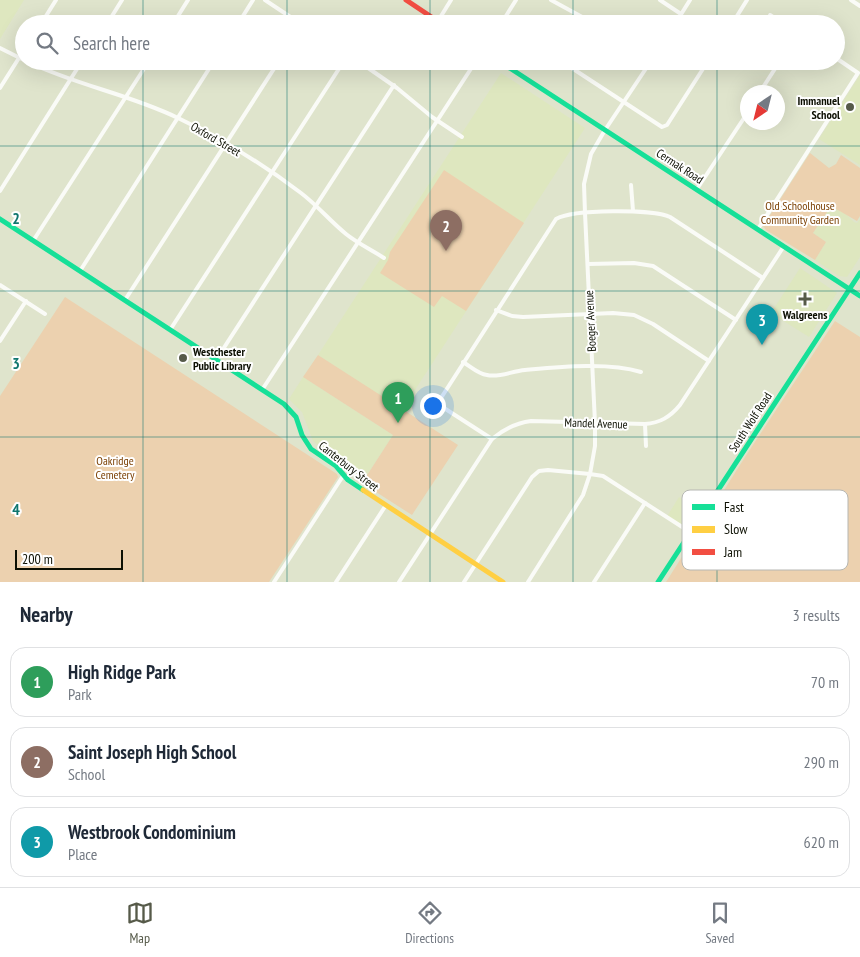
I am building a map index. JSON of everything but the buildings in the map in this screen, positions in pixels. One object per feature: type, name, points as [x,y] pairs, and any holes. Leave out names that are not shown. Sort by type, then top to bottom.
[{"type":"main road","points":[[406,0],[429,15]]},
{"type":"main road","name":"Cermak Road","points":[[513,70],[860,296]]},
{"type":"main road","name":"Canterbury Street","points":[[0,219],[290,410],[298,421],[307,445],[314,452],[336,466],[343,476],[503,582]]},
{"type":"main road","name":"South Wolf Road","points":[[718,490],[860,272]]},
{"type":"main road","name":"South Wolf Road","points":[[658,582],[682,544]]},
{"type":"street","points":[[47,15],[56,0]]},
{"type":"street","points":[[113,15],[122,0]]},
{"type":"street","points":[[179,15],[188,0]]},
{"type":"street","points":[[244,15],[254,0]]},
{"type":"street","points":[[265,0],[288,15]]},
{"type":"street","points":[[444,15],[451,0]]},
{"type":"street","points":[[507,15],[516,0]]},
{"type":"street","points":[[551,0],[578,15]]},
{"type":"street","points":[[660,0],[682,14],[690,0]]},
{"type":"street","points":[[738,15],[748,0]]},
{"type":"street","points":[[850,0],[860,6]]},
{"type":"street","name":"Oxford Street","points":[[0,48],[15,56]]},
{"type":"street","points":[[0,88],[15,64]]},
{"type":"street","points":[[758,229],[858,73],[845,64]]},
{"type":"street","name":"Oxford Street","points":[[43,70],[126,97],[178,118],[226,144],[272,173],[316,205],[348,236],[384,258]]},
{"type":"street","points":[[0,191],[76,70]]},
{"type":"street","points":[[33,241],[143,70]]},
{"type":"street","points":[[80,271],[208,70]]},
{"type":"street","points":[[125,300],[273,70]]},
{"type":"street","points":[[170,330],[338,70]]},
{"type":"street","points":[[372,70],[462,137]]},
{"type":"street","points":[[262,390],[470,70]]},
{"type":"street","points":[[575,70],[665,127],[702,70]]},
{"type":"street","name":"Boeger Avenue","points":[[528,582],[579,504],[587,487],[590,474],[595,446],[595,423],[584,184],[592,154],[605,130],[645,70]]},
{"type":"street","points":[[765,85],[774,70]]},
{"type":"street","points":[[216,360],[394,85]]},
{"type":"street","points":[[697,189],[740,124]]},
{"type":"street","points":[[631,185],[633,211]]},
{"type":"street","points":[[492,439],[441,405],[441,398],[554,221],[564,215],[633,211],[660,213],[670,217],[763,278]]},
{"type":"street","name":"Mandel Avenue","points":[[399,582],[492,439],[507,428],[524,422],[645,424],[660,422],[676,410],[784,246]]},
{"type":"street","points":[[588,264],[634,263],[653,266],[736,320]]},
{"type":"street","points":[[0,284],[45,314]]},
{"type":"street","points":[[0,341],[26,301]]},
{"type":"street","points":[[496,310],[512,316],[523,317],[620,313],[641,318],[709,361]]},
{"type":"street","points":[[463,362],[482,374],[490,376],[524,370],[592,367],[619,367],[641,372]]},
{"type":"street","points":[[645,424],[646,446]]},
{"type":"street","points":[[464,582],[536,473],[548,470],[603,476],[682,527]]},
{"type":"street","points":[[274,582],[343,476]]},
{"type":"street","points":[[594,582],[645,503]]},
{"type":"street","points":[[336,582],[386,505]]},
{"type":"shaded area","points":[[0,0],[24,0],[0,39]]},
{"type":"shaded area","points":[[501,73],[585,128],[402,410],[318,355]]},
{"type":"shaded area","name":"Immanuel School","points":[[860,75],[860,165],[819,139]]},
{"type":"shaded area","points":[[831,205],[854,222],[857,223],[860,219],[860,257],[847,277],[839,276],[815,260],[826,242],[813,233]]},
{"type":"shaded area","points":[[800,268],[837,293],[809,337],[771,313]]},
{"type":"shaded area","points":[[303,377],[393,435],[362,483],[334,457],[313,441],[302,412],[289,399]]},
{"type":"shaded area","points":[[679,497],[682,499],[682,528],[666,518]]},
{"type":"green space","name":"Old Schoolhouse Community Garden","points":[[810,153],[829,168],[836,164],[841,155],[860,168],[860,216],[857,221],[831,206],[813,233],[826,242],[815,260],[766,230],[763,226]]},
{"type":"green space","points":[[444,170],[524,223],[466,311],[442,296],[434,307],[380,273],[388,260],[390,252]]},
{"type":"green space","name":"Oakridge Cemetery","points":[[65,297],[337,474],[338,477],[269,582],[0,582],[0,396]]},
{"type":"green space","points":[[835,321],[860,337],[860,582],[666,582],[682,557],[682,570],[848,570],[848,490],[724,490]]},
{"type":"green space","points":[[318,355],[458,445],[412,515],[362,483],[393,435],[303,377]]},
{"type":"traffic: fast","points":[[513,70],[860,296]]},
{"type":"traffic: fast","points":[[0,219],[284,404],[296,417],[302,435],[311,449],[336,466],[348,480],[363,490]]},
{"type":"traffic: fast","points":[[718,490],[860,273]]},
{"type":"traffic: fast","points":[[658,582],[682,545]]},
{"type":"traffic: slow","points":[[363,490],[503,582]]},
{"type":"traffic: jam","points":[[406,0],[428,15]]},
{"type":"place","name":"Immanuel School","points":[[850,107]]},
{"type":"place","name":"Saint Joseph High School","points":[[446,251]]},
{"type":"place","name":"Walgreens","points":[[805,299]]},
{"type":"place","name":"Westbrook Condominium","points":[[762,345]]},
{"type":"place","name":"Westchester Public Library","points":[[183,358]]},
{"type":"place","name":"High Ridge Park","points":[[398,423]]}]
